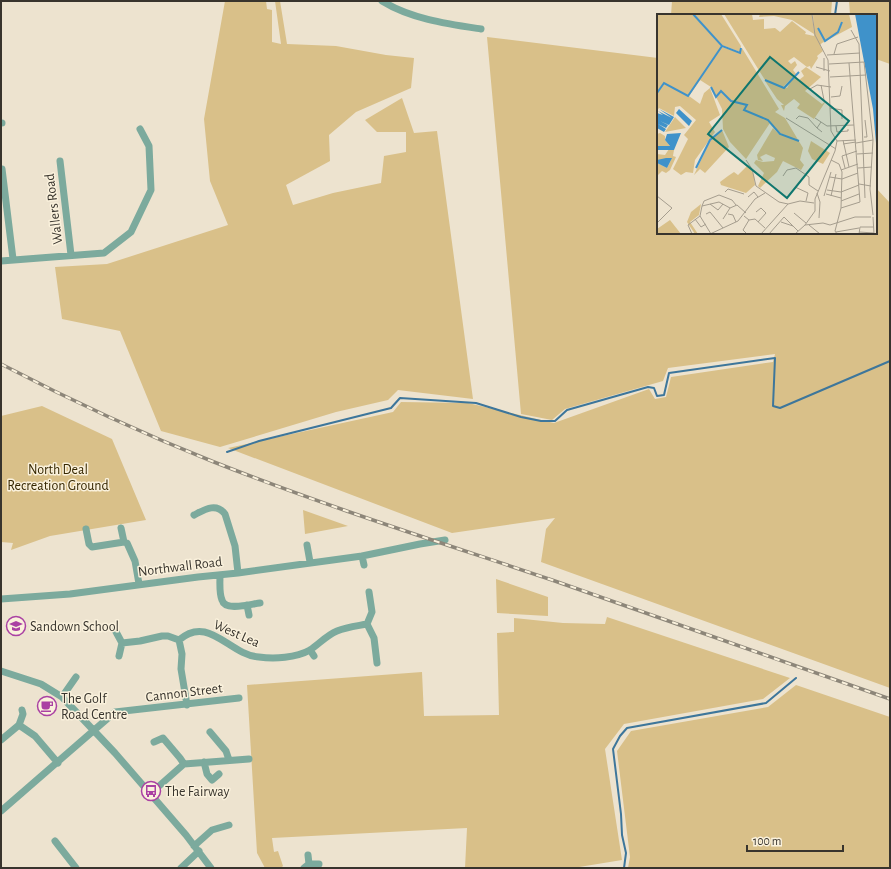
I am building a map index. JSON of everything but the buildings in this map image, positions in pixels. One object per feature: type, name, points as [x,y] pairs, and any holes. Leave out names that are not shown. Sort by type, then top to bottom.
[{"type":"street","points":[[382,1],[393,8],[411,15],[481,29]]},
{"type":"street","points":[[1,260],[104,253],[131,232],[151,190],[149,146],[140,129]]},
{"type":"street","name":"Wallers Road","points":[[60,160],[71,255]]},
{"type":"street","points":[[2,169],[3,200],[12,259]]},
{"type":"street","points":[[194,515],[211,507],[222,510],[225,514],[235,546],[238,573]]},
{"type":"street","points":[[121,528],[124,542],[127,543],[135,561],[139,584]]},
{"type":"street","points":[[86,529],[92,547],[124,542]]},
{"type":"street","name":"Northwall Road","points":[[1,598],[70,594],[139,584],[238,573],[362,556],[445,540]]},
{"type":"street","points":[[306,545],[310,562]]},
{"type":"street","points":[[362,556],[364,565]]},
{"type":"street","points":[[220,575],[222,600],[224,604],[230,607],[260,603]]},
{"type":"street","points":[[369,592],[366,600],[372,612],[367,624],[374,638],[377,662]]},
{"type":"street","points":[[247,605],[249,615]]},
{"type":"street","name":"West Lea","points":[[179,640],[192,632],[205,632],[216,635],[235,649],[245,654],[258,657],[293,656],[310,650],[336,632],[348,627],[367,624]]},
{"type":"street","points":[[115,630],[122,643],[119,656]]},
{"type":"street","points":[[122,643],[162,636],[168,636],[179,640],[182,654],[181,668],[187,705]]},
{"type":"street","points":[[310,650],[314,656]]},
{"type":"street","points":[[376,653],[385,653]]},
{"type":"street","points":[[1,671],[41,684],[62,697],[150,794],[211,868]]},
{"type":"street","points":[[62,697],[76,677]]},
{"type":"street","name":"Cannon Street","points":[[1,811],[115,712],[239,698]]},
{"type":"street","points":[[1,740],[19,725],[22,710]]},
{"type":"street","points":[[19,725],[35,736],[58,763]]},
{"type":"street","points":[[210,732],[226,751],[229,760]]},
{"type":"street","points":[[154,742],[163,738],[184,764]]},
{"type":"street","points":[[150,794],[184,764],[249,759]]},
{"type":"street","points":[[204,762],[207,774],[212,780],[219,774]]},
{"type":"street","points":[[181,868],[212,830],[229,825]]},
{"type":"street","points":[[56,842],[76,868]]},
{"type":"street","points":[[308,855],[306,866],[319,864]]},
{"type":"green space","points":[[225,1],[266,1],[267,9],[272,10],[272,42],[281,44],[275,1],[280,1],[287,44],[336,46],[386,55],[414,58],[411,88],[356,112],[329,135],[330,161],[286,185],[293,205],[333,193],[381,183],[384,156],[406,152],[406,132],[377,132],[365,120],[402,98],[414,133],[437,131],[473,399],[398,390],[388,400],[336,412],[220,447],[161,431],[120,331],[62,319],[55,267],[107,264],[228,225],[210,181],[204,119]]},
{"type":"green space","points":[[672,1],[832,1],[831,14],[671,14]]},
{"type":"green space","points":[[849,1],[890,1],[890,64],[877,59],[877,14],[850,14]]},
{"type":"green space","points":[[487,37],[657,58],[657,234],[877,234],[877,189],[890,203],[890,688],[541,562],[546,529],[555,518],[452,533],[228,448],[393,412],[401,402],[468,403],[554,423],[649,389],[655,399],[666,397],[671,377],[773,362],[775,354],[668,368],[663,381],[565,409],[552,420],[521,414]]},
{"type":"green space","name":"North Deal Recreation Ground","points":[[42,406],[112,439],[146,520],[50,536],[11,550],[13,543],[1,542],[1,416]]},
{"type":"green space","points":[[303,510],[348,526],[305,534]]},
{"type":"green space","points":[[496,579],[548,597],[548,616],[497,613]]},
{"type":"green space","points":[[607,617],[790,678],[763,699],[624,724],[605,749],[622,860],[573,868],[465,868],[467,828],[272,838],[274,852],[278,851],[283,866],[281,868],[265,868],[257,853],[247,685],[422,672],[424,716],[499,715],[497,633],[514,632],[514,618],[563,623],[605,624]]},
{"type":"green space","points":[[796,685],[890,717],[890,868],[628,868],[630,857],[617,751],[631,731],[768,707]]},
{"type":"waterway","points":[[835,14],[837,1]]},
{"type":"waterway","points":[[227,452],[259,441],[391,408],[400,398],[476,403],[521,417],[541,421],[555,421],[567,410],[648,387],[654,388],[657,396],[664,395],[669,373],[775,358],[773,406],[780,408],[890,361]]},
{"type":"waterway","points":[[624,868],[626,853],[622,835],[613,749],[620,736],[627,728],[766,703],[796,678]]},
{"type":"railway","points":[[1,364],[133,428],[187,451],[298,494],[552,580],[890,699]]},
{"type":"place","name":"Sandown School","points":[[16,626]]},
{"type":"place","name":"The Golf Road Centre","points":[[47,706]]},
{"type":"place","name":"The Fairway","points":[[151,791]]}]
